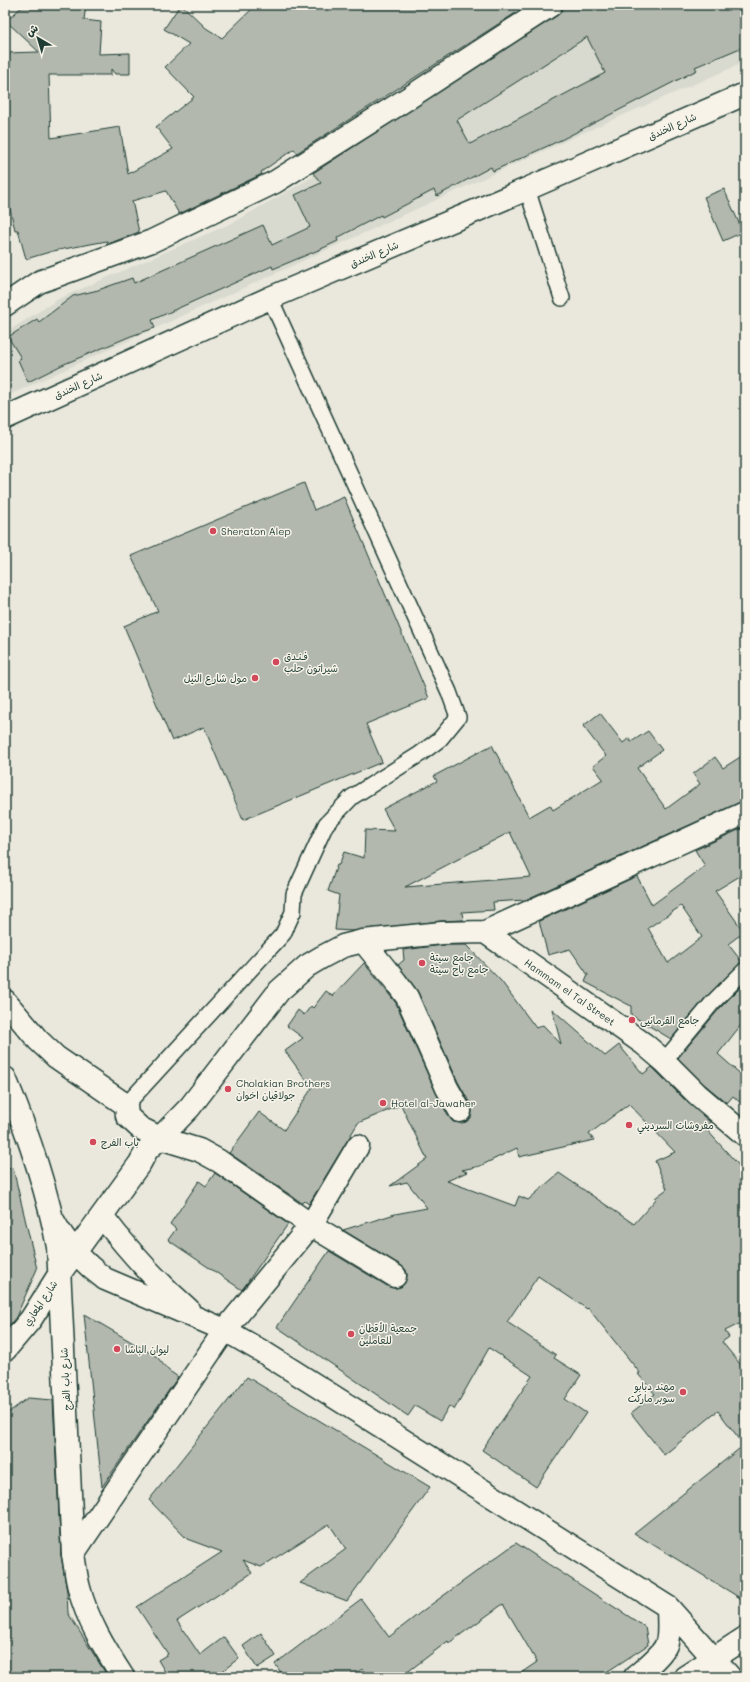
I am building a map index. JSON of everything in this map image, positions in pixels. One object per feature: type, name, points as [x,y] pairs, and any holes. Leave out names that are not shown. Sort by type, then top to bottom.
[{"type":"main road","points":[[5,305],[39,282],[152,241],[275,182],[410,97],[551,5]]},
{"type":"main road","name":"شارع الخندق","points":[[5,418],[270,298],[527,189],[745,94]]},
{"type":"main road","points":[[363,942],[442,933],[485,932],[745,813]]},
{"type":"main road","name":"Hammam el Tal Street","points":[[485,932],[644,1044],[664,1061],[702,1099],[745,1135]]},
{"type":"main road","points":[[363,942],[396,982],[407,998],[447,1088],[460,1111]]},
{"type":"main road","name":"شارع المعاري","points":[[5,1350],[31,1319],[60,1273],[140,1163],[147,1150],[190,1107],[279,991],[308,966],[322,957],[343,946],[363,942]]},
{"type":"main road","points":[[5,1001],[38,1040],[56,1057],[126,1105],[127,1116],[140,1128],[160,1138],[199,1150],[213,1157],[311,1225],[395,1276]]},
{"type":"main road","name":"شارع باب الفرج","points":[[5,1078],[29,1136],[53,1220],[58,1247],[73,1554],[79,1588],[90,1617],[105,1649],[123,1677]]},
{"type":"main road","points":[[73,1554],[225,1330],[311,1225],[358,1146]]},
{"type":"main road","points":[[102,1216],[147,1271],[200,1319]]},
{"type":"main road","points":[[53,1220],[62,1237],[75,1254],[88,1267],[105,1279],[225,1330],[263,1352],[668,1607],[730,1677]]},
{"type":"main road","points":[[635,1677],[646,1669],[667,1645],[668,1607]]},
{"type":"main road","points":[[685,1677],[745,1638]]},
{"type":"lane","points":[[527,189],[562,298]]},
{"type":"lane","points":[[126,1105],[283,934],[293,912],[294,894],[326,824],[352,797],[420,754],[440,739],[458,717],[449,692],[270,298]]},
{"type":"lane","points":[[664,1061],[714,1002],[745,970]]},
{"type":"shaded area","points":[[745,5],[745,62],[585,132],[5,397],[5,333],[60,298],[232,223],[421,115],[571,20]]},
{"type":"building","points":[[24,5],[86,5],[84,20],[101,22],[99,54],[130,53],[130,74],[115,74],[111,69],[111,75],[49,75],[51,138],[120,127],[128,174],[173,149],[156,127],[194,97],[165,67],[189,44],[164,29],[180,5],[182,5],[206,28],[222,38],[256,5],[528,5],[297,153],[294,149],[261,172],[262,174],[179,214],[166,191],[132,201],[139,232],[108,244],[107,241],[53,251],[26,259],[18,230],[15,230],[5,188],[5,53],[39,52],[6,21]]},
{"type":"building","points":[[563,5],[745,5],[745,46],[695,67],[697,70],[563,139],[493,171],[491,167],[437,196],[434,190],[382,217],[381,215],[337,238],[338,241],[321,249],[273,269],[272,266],[152,320],[155,328],[131,336],[62,365],[28,382],[18,360],[21,358],[8,337],[37,319],[39,322],[73,296],[98,290],[132,278],[134,283],[263,225],[272,245],[310,227],[295,195],[321,183],[313,173],[562,11]],"holes":[[[587,37],[605,73],[470,144],[457,120]]]},
{"type":"building","points":[[724,189],[743,232],[723,241],[704,197]]},
{"type":"building","name":"فـنـدق شيراتون حلب","points":[[304,483],[314,510],[344,497],[429,698],[366,724],[382,762],[243,820],[204,727],[172,741],[124,626],[158,611],[131,556]]},
{"type":"building","points":[[600,713],[623,743],[629,738],[631,742],[648,731],[662,750],[637,768],[666,809],[700,784],[693,774],[715,757],[723,768],[745,754],[745,801],[525,900],[493,902],[494,910],[462,912],[463,920],[353,931],[335,930],[339,895],[328,891],[337,865],[339,865],[344,852],[364,858],[365,830],[395,831],[383,809],[437,781],[434,776],[492,745],[529,817],[550,805],[553,810],[603,779],[593,766],[606,756],[583,726]],"holes":[[[510,832],[531,877],[405,887]]]},
{"type":"building","points":[[745,827],[745,873],[715,891],[744,932],[728,944],[742,962],[707,996],[671,1039],[631,1015],[631,1006],[585,982],[588,975],[570,949],[548,955],[539,921],[637,876],[652,905],[705,866],[695,850]],"holes":[[[681,906],[702,937],[668,963],[648,928]]]},
{"type":"building","points":[[443,945],[466,945],[501,981],[536,1028],[543,1025],[561,1044],[552,1009],[605,1056],[619,1045],[643,1074],[652,1067],[688,1103],[710,1122],[705,1128],[745,1172],[745,1321],[725,1331],[729,1337],[722,1342],[745,1370],[745,1601],[634,1533],[744,1445],[718,1411],[664,1455],[631,1413],[655,1394],[588,1308],[587,1309],[538,1276],[507,1322],[556,1355],[554,1358],[581,1375],[565,1399],[586,1413],[536,1487],[482,1450],[532,1376],[489,1348],[454,1410],[449,1406],[440,1421],[415,1406],[408,1416],[277,1327],[329,1251],[389,1287],[401,1287],[405,1283],[407,1276],[406,1270],[402,1266],[343,1230],[395,1214],[427,1208],[407,1182],[390,1186],[427,1159],[401,1105],[358,1123],[309,1204],[304,1201],[302,1203],[229,1153],[259,1112],[284,1130],[312,1088],[285,1051],[303,1038],[287,1026],[298,1010],[304,1015],[311,1006],[313,1008],[326,991],[333,996],[364,963],[396,1003],[436,1093],[449,1117],[453,1122],[460,1123],[466,1122],[471,1118],[471,1105],[458,1082],[418,992],[398,965],[404,960],[403,950]],"holes":[[[629,1104],[675,1152],[655,1161],[667,1189],[655,1198],[656,1199],[634,1224],[559,1173],[528,1200],[519,1196],[515,1206],[447,1181],[467,1172],[462,1170],[480,1166],[517,1148],[519,1157],[594,1140],[589,1134]]]},
{"type":"building","points":[[745,983],[745,1020],[718,1054],[745,1078],[745,1107],[733,1096],[727,1103],[705,1085],[678,1058],[720,1008]]},
{"type":"building","points":[[13,1168],[37,1269],[16,1317],[5,1331],[5,1169]]},
{"type":"building","points":[[215,1173],[288,1224],[242,1290],[168,1240],[176,1229],[170,1224],[199,1181],[206,1186]]},
{"type":"building","points":[[84,1314],[157,1357],[168,1370],[178,1377],[102,1487]]},
{"type":"building","points":[[247,1377],[430,1487],[347,1601],[300,1583],[346,1549],[329,1524],[261,1567],[243,1560],[252,1573],[177,1621],[200,1655],[224,1637],[239,1658],[215,1677],[168,1677],[158,1660],[168,1654],[137,1607],[222,1552],[187,1539],[149,1500]]},
{"type":"building","points":[[28,1398],[53,1400],[61,1555],[67,1592],[68,1613],[108,1677],[5,1677],[5,1415]]},
{"type":"building","points":[[516,1543],[645,1627],[648,1645],[599,1677],[515,1677],[537,1662],[503,1604],[449,1643],[448,1641],[401,1677],[369,1677],[362,1669],[351,1677],[284,1677],[275,1664],[361,1599],[389,1637]]},
{"type":"building","points":[[261,1633],[276,1656],[257,1668],[243,1646]]},
{"type":"place","name":"Sheraton Alep","points":[[213,531]]},
{"type":"place","name":"فـنـدق شيراتون حلب","points":[[276,662]]},
{"type":"place","name":"مول شارع النيل","points":[[255,678]]},
{"type":"place","name":"جامع سيتة جامع باح سيتة","points":[[422,963]]},
{"type":"place","name":"جامع القرمانيى","points":[[632,1020]]},
{"type":"place","name":"Cholakian Brothers جولاقيان اخوان","points":[[228,1089]]},
{"type":"place","name":"Hotel al-Jawaher","points":[[383,1103]]},
{"type":"place","name":"مفروشات السرديني","points":[[629,1125]]},
{"type":"place","name":"باب الفرج","points":[[93,1142]]},
{"type":"place","name":"جمعية الأقطان للعاملين","points":[[351,1334]]},
{"type":"place","name":"ليوان الباشا","points":[[117,1349]]},
{"type":"place","name":"مهند دبابو سوبر ماركت","points":[[683,1392]]}]
